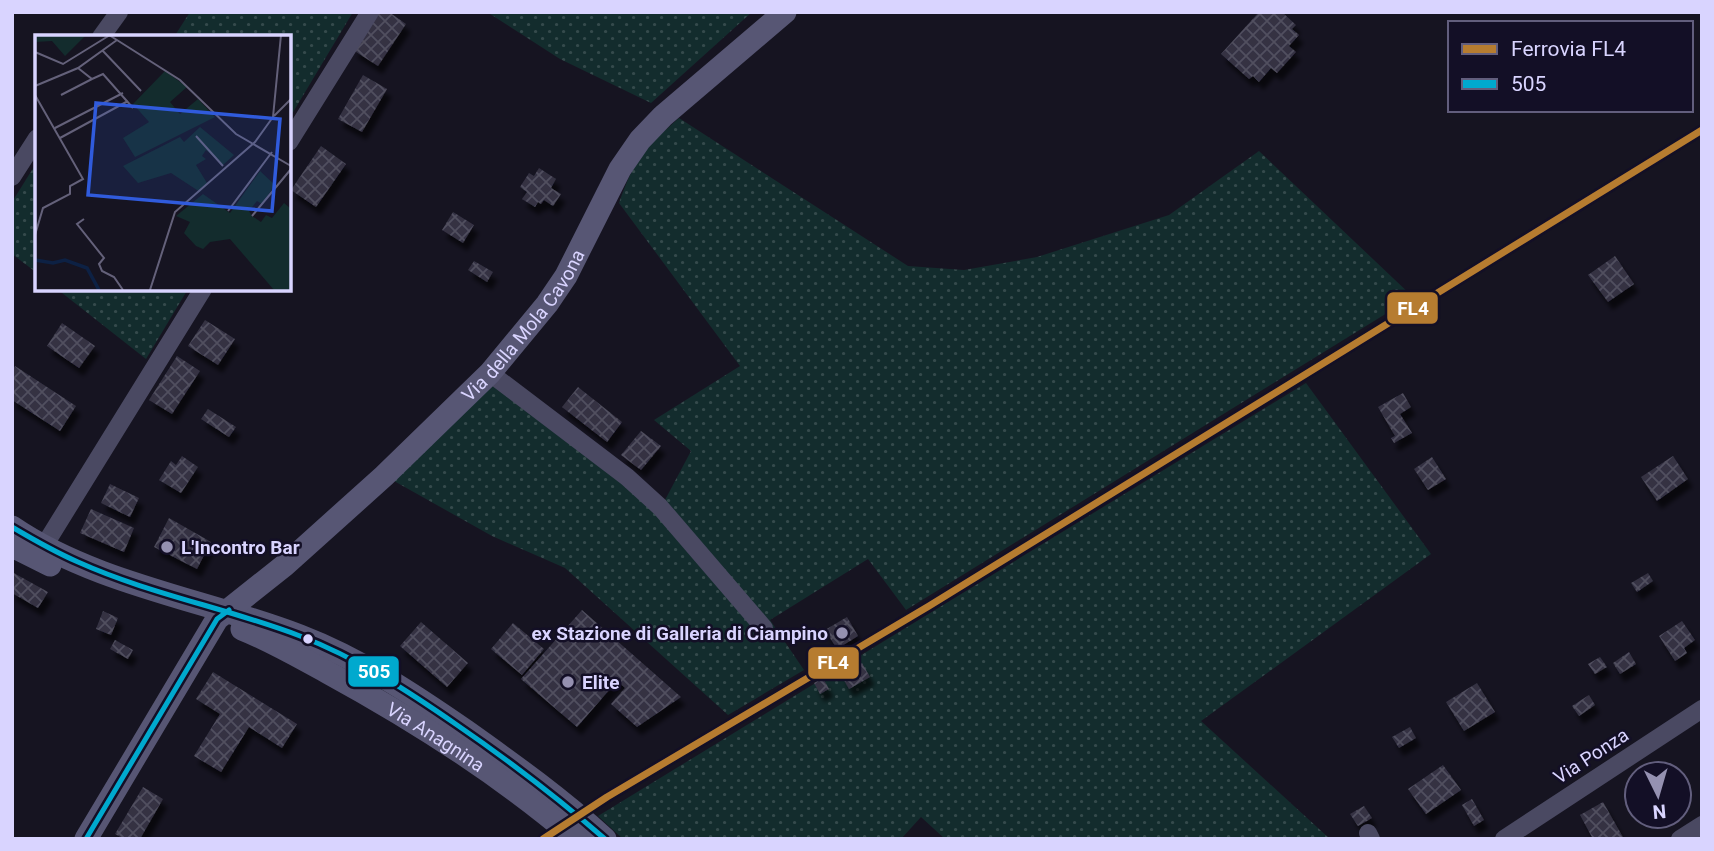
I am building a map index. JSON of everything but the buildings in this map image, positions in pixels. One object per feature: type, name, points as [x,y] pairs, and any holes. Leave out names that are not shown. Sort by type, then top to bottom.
[{"type":"main road","name":"Via della Mola Cavona","points":[[223,615],[285,565],[384,476],[490,373],[547,304],[566,276],[620,169],[640,140],[663,116],[785,12]]},
{"type":"main road","name":"Via Anagnina","points":[[12,527],[44,545],[135,583],[223,615]]},
{"type":"main road","name":"Via Anagnina","points":[[12,547],[96,584],[299,635],[346,656],[421,700],[576,839]]},
{"type":"main road","points":[[86,839],[223,615]]},
{"type":"main road","name":"Via Anagnina","points":[[472,748],[548,790],[605,839]]},
{"type":"street","points":[[102,35],[119,12]]},
{"type":"street","points":[[290,140],[370,12]]},
{"type":"street","points":[[12,177],[35,141]]},
{"type":"street","points":[[44,545],[203,290]]},
{"type":"street","points":[[490,373],[627,477],[652,500],[764,628]]},
{"type":"street","name":"Via Ponza","points":[[1504,839],[1702,709]]},
{"type":"street","points":[[1680,839],[1702,825]]},
{"type":"green space","points":[[190,12],[353,12],[290,117],[290,35],[175,35]]},
{"type":"green space","points":[[487,12],[752,12],[651,103],[560,59]]},
{"type":"green space","points":[[679,118],[908,266],[964,270],[1037,257],[1169,215],[1259,151],[1413,297],[906,610],[868,559],[770,620],[804,670],[728,715],[565,568],[492,536],[394,481],[491,384],[616,476],[657,515],[691,451],[654,420],[740,366],[619,203],[630,175],[642,155]]},
{"type":"green space","points":[[35,165],[35,271],[12,254],[12,202]]},
{"type":"green space","points":[[58,290],[187,290],[146,359]]},
{"type":"green space","points":[[1306,383],[1431,554],[1201,721],[1330,839],[945,839],[921,817],[901,839],[623,839],[598,816]]},
{"type":"rail line","name":"FL4","points":[[543,839],[607,797],[929,606],[1702,130]]},
{"type":"transit line","name":"505","points":[[12,527],[61,554],[105,573],[300,636],[362,665],[420,700],[495,752],[605,839]]},
{"type":"transit line","name":"505","points":[[86,839],[217,619],[229,610]]},
{"type":"place","name":"L'Incontro Bar","points":[[167,547]]},
{"type":"place","name":"ex Stazione di Galleria di Ciampino","points":[[842,633]]},
{"type":"place","name":"Elite","points":[[568,682]]}]
